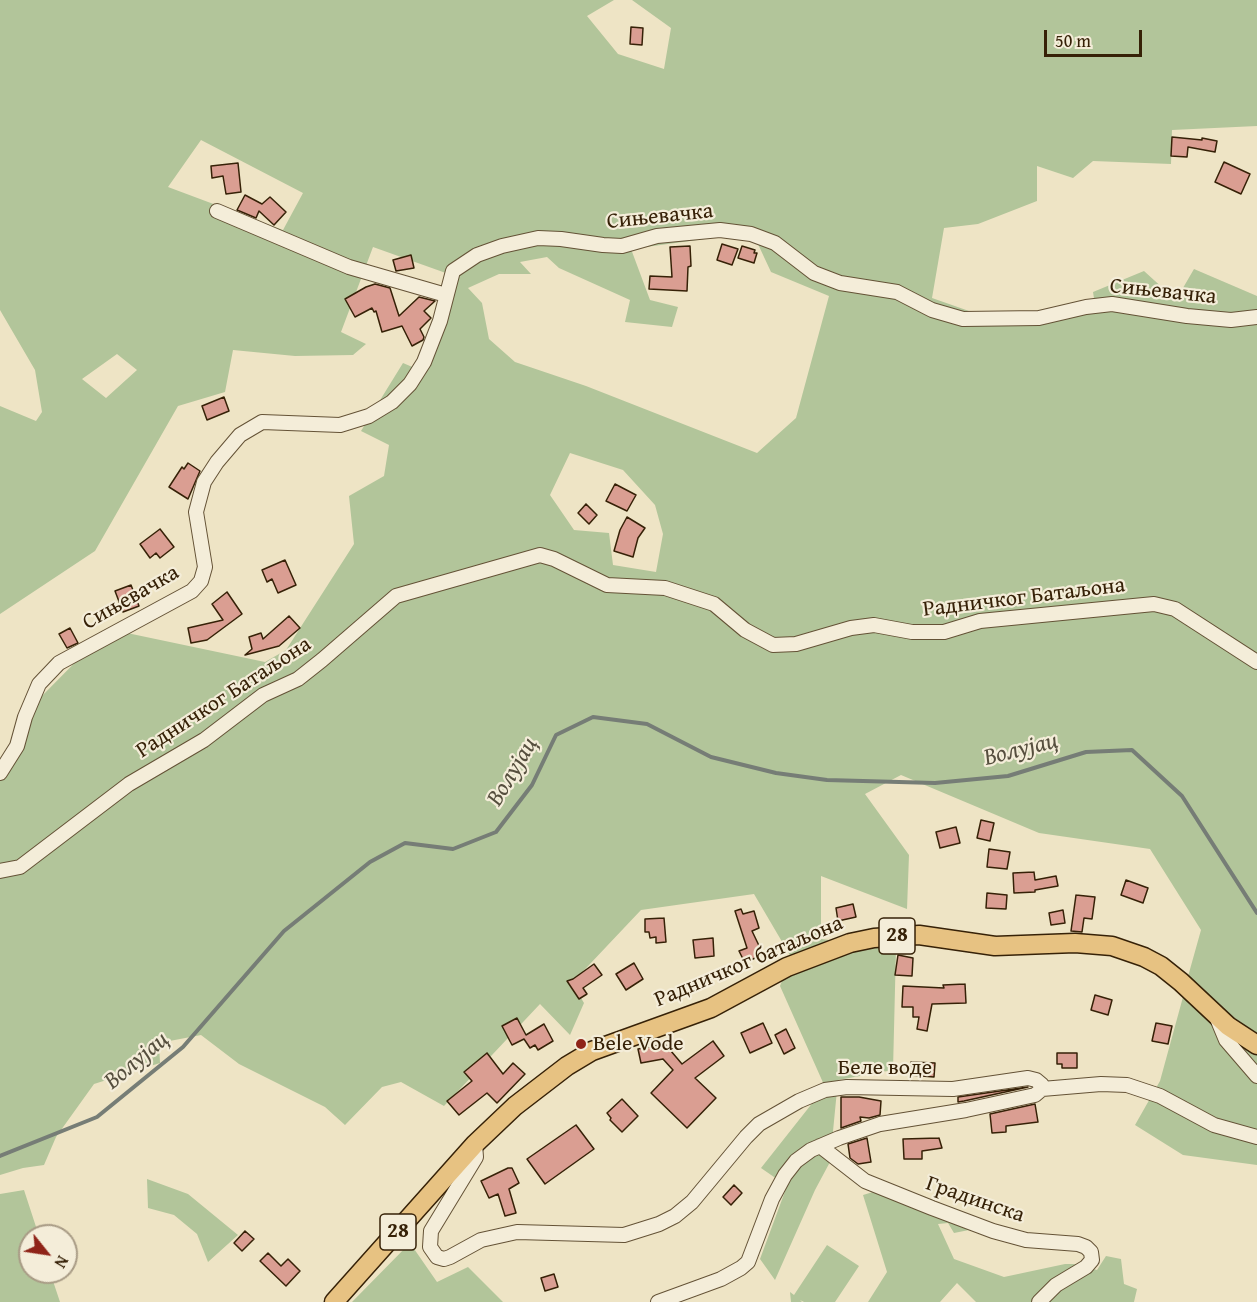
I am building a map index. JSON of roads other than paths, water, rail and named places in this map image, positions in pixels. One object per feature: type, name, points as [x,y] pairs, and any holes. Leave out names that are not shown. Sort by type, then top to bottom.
[{"type":"main road","name":"Радничког батаљона","points":[[333,1302],[475,1144],[515,1106],[567,1066],[592,1051],[711,1008],[804,959],[861,940],[920,935],[995,946],[1075,943],[1112,946],[1139,955],[1161,966],[1215,1015],[1257,1045]]},
{"type":"street","points":[[217,211],[349,267],[446,295]]},
{"type":"street","name":"Сињевачка","points":[[0,773],[17,746],[24,717],[39,684],[59,663],[192,591],[201,581],[205,567],[196,512],[204,482],[217,462],[240,435],[262,422],[340,425],[369,416],[392,402],[410,384],[424,362],[440,321],[453,271],[477,255],[502,246],[538,238],[561,238],[622,246],[657,236],[720,230],[751,234],[775,243],[814,273],[840,283],[897,292],[932,310],[963,319],[1038,318],[1086,307],[1112,304],[1187,316],[1231,320],[1257,317]]},
{"type":"street","name":"Радничког Батаљона","points":[[0,871],[20,867],[129,784],[204,740],[263,695],[298,679],[396,596],[540,555],[554,559],[607,585],[665,588],[714,604],[745,630],[773,645],[796,644],[851,628],[874,625],[912,632],[944,632],[980,621],[1154,604],[1175,609],[1257,662]]},
{"type":"street","points":[[1215,1015],[1226,1040],[1257,1076]]},
{"type":"street","name":"Беле воде","points":[[475,1144],[476,1157],[431,1231],[430,1247],[437,1257],[444,1259],[481,1240],[517,1232],[624,1235],[659,1224],[675,1216],[692,1202],[759,1124],[798,1101],[825,1090],[847,1087],[952,1089],[1028,1078],[1036,1080],[1042,1085],[1042,1089]]},
{"type":"street","points":[[658,1302],[721,1279],[741,1268],[748,1262],[772,1199],[785,1175],[796,1161],[820,1146],[880,1124],[966,1110],[1035,1095],[1042,1089],[1101,1084],[1127,1085],[1160,1096],[1214,1125],[1257,1137]]},
{"type":"street","name":"Градинска","points":[[820,1146],[865,1181],[962,1220],[1026,1240],[1078,1244],[1086,1247],[1091,1252],[1092,1260],[1086,1267],[1056,1285],[1040,1302]]},
{"type":"waterway","name":"Волујац","points":[[0,1156],[97,1117],[183,1047],[284,931],[370,862],[405,843],[453,849],[496,832],[532,785],[556,735],[593,717],[647,724],[711,757],[776,773],[827,780],[935,783],[1008,776],[1086,752],[1132,750],[1182,796],[1257,913]]},
{"type":"place","name":"Bele Vode","points":[[581,1044]]}]
